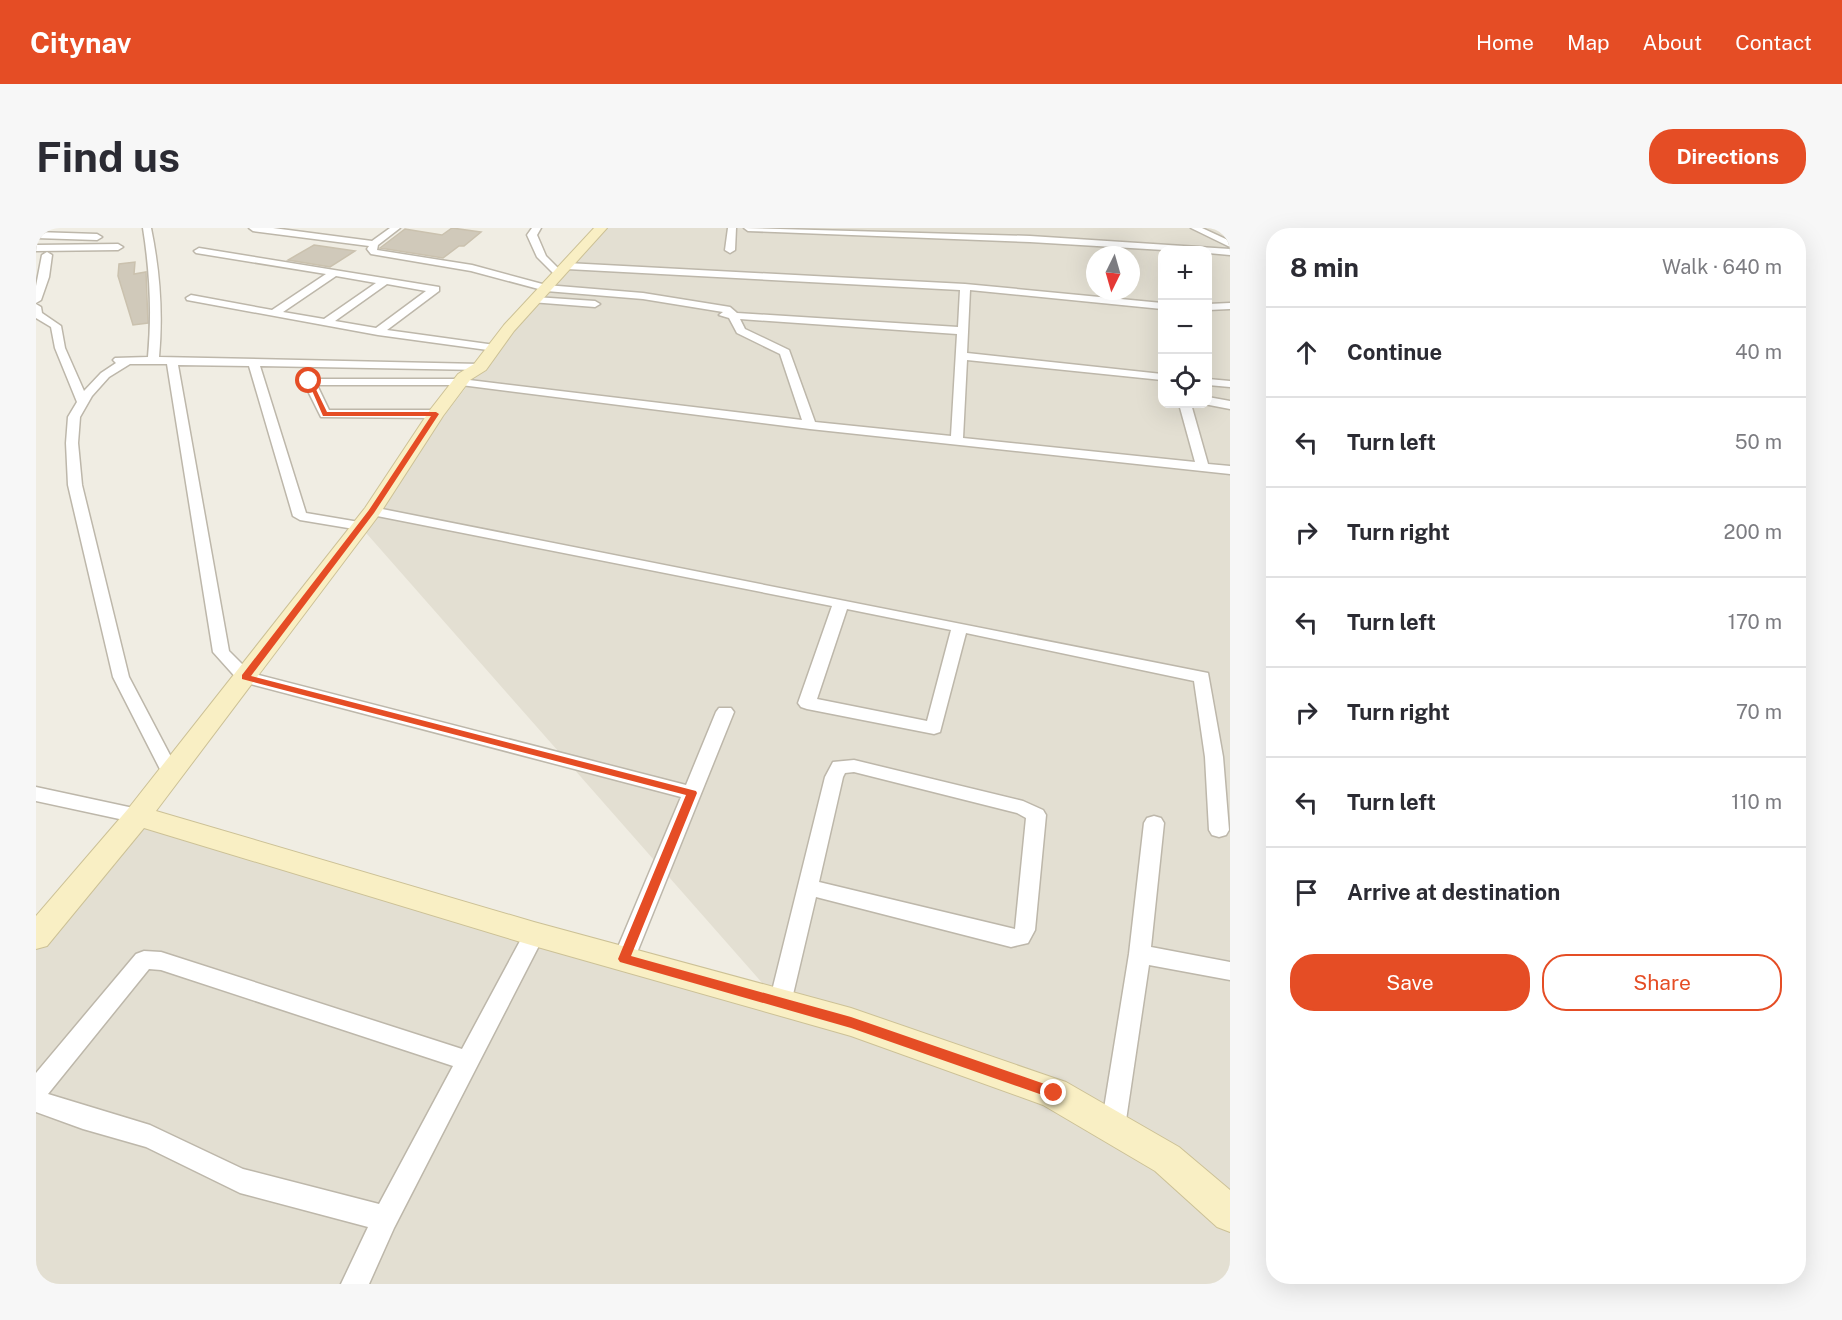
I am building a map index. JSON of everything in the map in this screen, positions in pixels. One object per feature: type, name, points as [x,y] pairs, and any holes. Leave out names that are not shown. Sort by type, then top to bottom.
[{"type":"street","points":[[147,228],[155,272],[157,317],[153,360]]},
{"type":"street","points":[[253,228],[284,230],[374,244]]},
{"type":"street","points":[[324,237],[337,228]]},
{"type":"street","points":[[396,228],[374,244],[372,249],[374,252],[730,310],[741,331],[784,352],[810,425]]},
{"type":"street","points":[[537,228],[532,235],[552,282],[606,305]]},
{"type":"street","points":[[36,937],[171,774],[366,519],[436,414],[461,382],[480,367],[601,228]]},
{"type":"street","points":[[730,250],[732,228]]},
{"type":"street","points":[[748,228],[885,236],[1030,239],[1230,252]]},
{"type":"street","points":[[1195,228],[1230,244]]},
{"type":"street","points":[[36,235],[115,246]]},
{"type":"street","points":[[36,248],[115,246]]},
{"type":"street","points":[[36,300],[44,277],[43,256],[115,246]]},
{"type":"street","points":[[199,251],[435,289],[378,332]]},
{"type":"street","points":[[274,313],[334,273]]},
{"type":"street","points":[[327,322],[385,281]]},
{"type":"street","points":[[552,282],[965,287],[1158,306]]},
{"type":"street","points":[[957,441],[965,287]]},
{"type":"street","points":[[191,298],[378,332],[495,348]]},
{"type":"street","points":[[1212,307],[1230,306]]},
{"type":"street","points":[[648,309],[962,331]]},
{"type":"street","points":[[36,312],[56,326],[60,348],[83,403]]},
{"type":"street","points":[[960,356],[1158,377]]},
{"type":"street","points":[[107,360],[480,367]]},
{"type":"street","points":[[128,360],[105,375],[74,417],[72,443],[75,485],[121,677],[171,774]]},
{"type":"street","points":[[172,361],[221,652],[245,677],[692,793]]},
{"type":"street","points":[[253,362],[300,516],[366,519],[841,604],[1202,677],[1214,758],[1219,830]]},
{"type":"street","points":[[436,414],[325,414],[309,381],[461,382],[810,425],[1230,470]]},
{"type":"street","points":[[1212,382],[1230,384]]},
{"type":"street","points":[[1212,402],[1230,405]]},
{"type":"street","points":[[1186,408],[1203,468]]},
{"type":"street","points":[[841,604],[807,703],[934,728],[960,627]]},
{"type":"street","points":[[624,959],[725,712]]},
{"type":"street","points":[[780,1003],[834,777],[839,767],[854,766],[970,794],[1023,808],[1036,815],[1025,930],[1022,937],[1011,938],[808,887]]},
{"type":"street","points":[[36,794],[138,816],[534,934],[851,1023],[1054,1093],[1167,1159],[1230,1214]]},
{"type":"street","points":[[1113,1127],[1140,954],[1154,822]]},
{"type":"street","points":[[355,1284],[385,1219],[534,934]]},
{"type":"street","points":[[1140,954],[1230,971]]},
{"type":"street","points":[[36,1091],[144,960],[161,961],[468,1061]]},
{"type":"street","points":[[36,1101],[82,1118],[150,1137],[240,1181],[385,1219]]},
{"type":"shaded area","points":[[601,228],[1230,228],[1230,1284],[36,1284],[36,929],[138,816],[779,1002],[360,526],[493,352]]},
{"type":"building","points":[[452,228],[481,232],[464,246],[459,246],[443,258],[380,248],[405,229],[442,235]]},
{"type":"building","points":[[314,245],[355,251],[330,267],[288,260]]},
{"type":"building","points":[[135,262],[134,274],[146,272],[148,323],[133,325],[118,276],[119,264]]},
{"type":"route","points":[[309,381],[325,414],[436,414],[372,511],[245,677],[692,793],[624,959],[851,1023],[1054,1093]]}]
